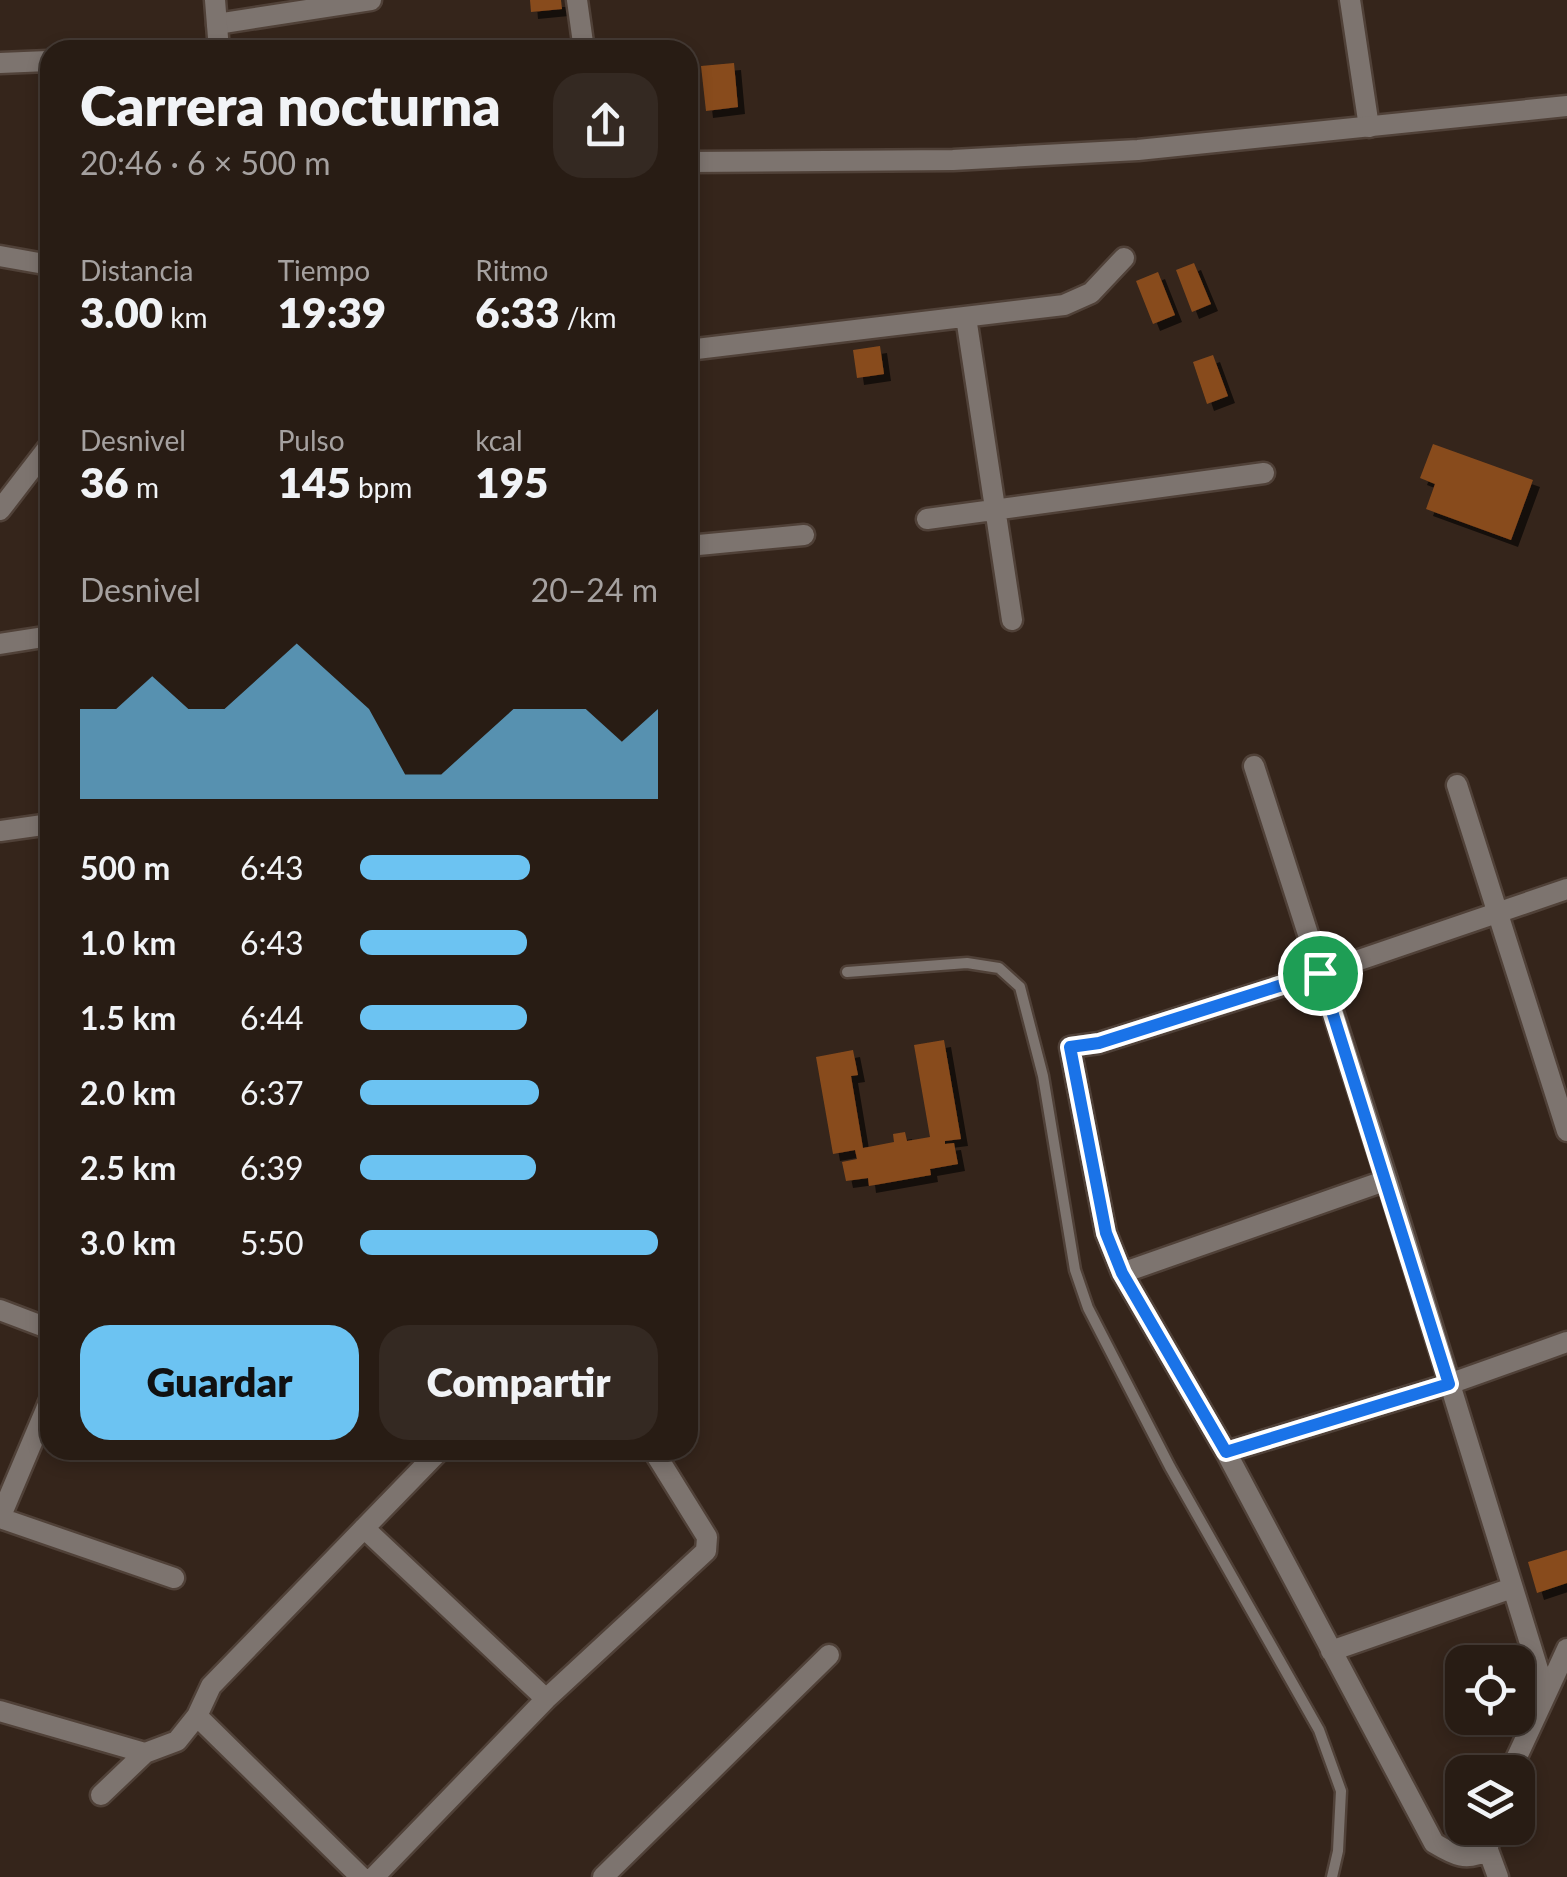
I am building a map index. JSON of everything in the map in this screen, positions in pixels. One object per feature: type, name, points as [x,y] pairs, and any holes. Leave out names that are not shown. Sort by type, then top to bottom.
[{"type":"street","points":[[214,0],[218,40]]},
{"type":"street","points":[[217,24],[371,0]]},
{"type":"street","points":[[577,0],[583,40]]},
{"type":"street","points":[[1350,0],[1369,126]]},
{"type":"street","points":[[0,63],[40,61]]},
{"type":"street","points":[[698,162],[1045,156],[1243,142],[1567,106]]},
{"type":"street","points":[[0,256],[40,262]]},
{"type":"street","points":[[698,349],[1064,305],[1091,293],[1124,258]]},
{"type":"street","points":[[966,317],[1012,620]]},
{"type":"street","points":[[0,510],[40,459]]},
{"type":"street","points":[[926,520],[1264,473]]},
{"type":"street","points":[[698,545],[804,535]]},
{"type":"street","points":[[0,644],[40,638]]},
{"type":"street","points":[[1254,766],[1387,1180],[1544,1692]]},
{"type":"street","points":[[1458,785],[1567,1130]]},
{"type":"street","points":[[0,831],[40,825]]},
{"type":"street","points":[[1488,1850],[1476,1856],[1457,1857],[1434,1842],[1226,1452],[1122,1273],[1106,1233],[1070,1047],[1099,1043],[1320,973],[1567,889]]},
{"type":"street","points":[[1122,1273],[1387,1180]]},
{"type":"street","points":[[0,1310],[40,1324]]},
{"type":"street","points":[[1226,1452],[1449,1384],[1567,1342]]},
{"type":"street","points":[[40,1424],[0,1518],[174,1578]]},
{"type":"street","points":[[101,1795],[146,1753],[177,1741],[197,1716],[210,1686],[430,1460]]},
{"type":"street","points":[[374,1877],[546,1699],[706,1551],[707,1537],[659,1460]]},
{"type":"street","points":[[364,1528],[546,1699]]},
{"type":"street","points":[[1331,1651],[1512,1588]]},
{"type":"street","points":[[1517,1755],[1567,1649]]},
{"type":"street","points":[[604,1877],[829,1655]]},
{"type":"street","points":[[0,1710],[146,1753]]},
{"type":"street","points":[[197,1716],[361,1877]]},
{"type":"street","points":[[1488,1845],[1498,1877]]},
{"type":"lane","points":[[847,972],[967,963],[999,968],[1020,987],[1043,1076],[1074,1270],[1088,1308],[1170,1467],[1319,1730],[1341,1791],[1338,1851],[1332,1877]]},
{"type":"building","points":[[530,0],[561,0],[562,9],[531,12]]},
{"type":"building","points":[[734,63],[738,107],[706,111],[701,66]]},
{"type":"building","points":[[1194,263],[1211,304],[1192,312],[1176,270]]},
{"type":"building","points":[[1158,272],[1175,315],[1153,324],[1136,281]]},
{"type":"building","points":[[880,346],[884,374],[857,378],[853,350]]},
{"type":"building","points":[[1213,355],[1228,396],[1207,404],[1193,362]]},
{"type":"building","points":[[1433,444],[1533,480],[1511,540],[1426,509],[1435,484],[1420,478]]},
{"type":"building","points":[[944,1040],[961,1139],[945,1144],[954,1143],[958,1164],[930,1169],[931,1175],[869,1186],[868,1178],[846,1181],[842,1162],[857,1159],[855,1150],[833,1154],[816,1057],[853,1050],[858,1075],[851,1076],[863,1148],[894,1142],[893,1134],[905,1132],[907,1141],[930,1137],[914,1045]]},
{"type":"building","points":[[1567,1550],[1567,1583],[1537,1593],[1528,1562]]},
{"type":"route","points":[[1320,973],[1449,1384],[1226,1452],[1122,1273],[1106,1233],[1070,1047],[1099,1043],[1320,973]]}]
